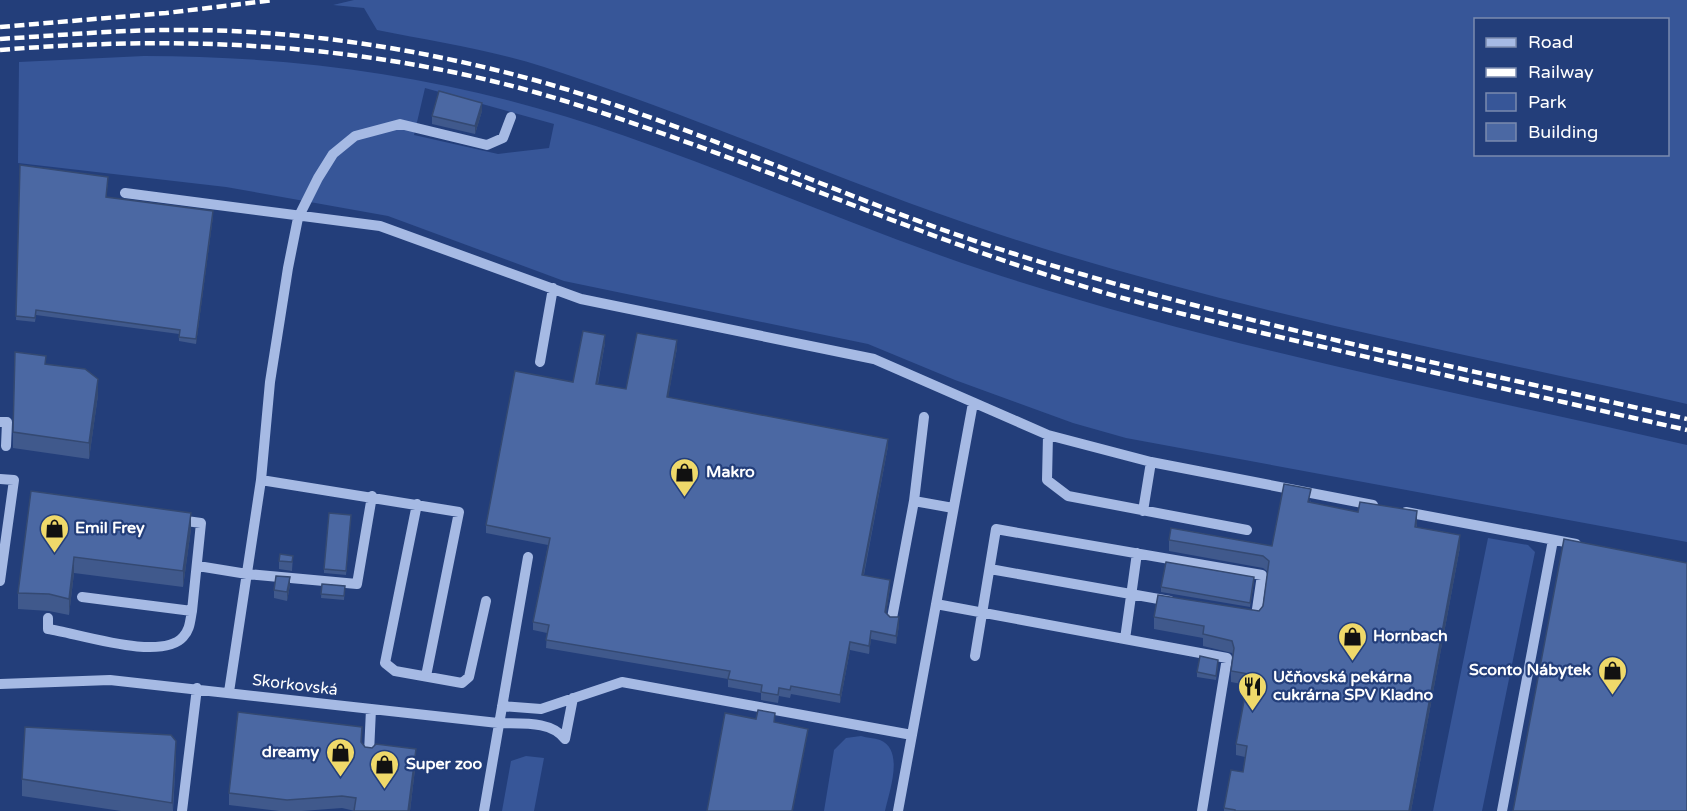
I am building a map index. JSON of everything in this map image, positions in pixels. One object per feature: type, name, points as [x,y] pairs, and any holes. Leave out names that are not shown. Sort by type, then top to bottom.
[{"type":"street","points":[[229,692],[261,480],[270,382],[298,218],[333,154],[355,136],[400,124],[487,145],[503,138],[511,117]]},
{"type":"street","points":[[125,193],[298,218],[380,226],[581,298],[874,359],[1048,435],[1150,462],[1380,507]]},
{"type":"street","points":[[540,362],[553,288]]},
{"type":"street","points":[[898,811],[973,403]]},
{"type":"street","points":[[892,618],[914,501],[924,417]]},
{"type":"street","points":[[0,422],[7,422],[6,446]]},
{"type":"street","points":[[1048,435],[1047,480],[1068,496],[1247,530]]},
{"type":"street","points":[[1143,511],[1150,462]]},
{"type":"street","points":[[0,478],[14,480],[0,581]]},
{"type":"street","points":[[261,480],[372,496],[459,512],[426,676]]},
{"type":"street","points":[[198,566],[247,574],[357,584],[372,496]]},
{"type":"street","points":[[914,501],[953,508]]},
{"type":"street","points":[[417,504],[385,663],[395,670],[462,683],[469,677],[486,601]]},
{"type":"street","points":[[1392,509],[1586,546]]},
{"type":"street","points":[[48,618],[48,629],[80,634],[91,640],[164,649],[182,640],[189,629],[192,611],[201,524],[167,519]]},
{"type":"street","points":[[975,656],[996,529],[1262,575],[1256,616],[1233,612]]},
{"type":"street","points":[[1502,811],[1553,540]]},
{"type":"street","points":[[1125,639],[1137,553]]},
{"type":"street","points":[[483,811],[528,557]]},
{"type":"street","points":[[990,569],[1176,602]]},
{"type":"street","points":[[82,597],[192,611]]},
{"type":"street","points":[[936,604],[1227,658],[1202,811]]},
{"type":"street","name":"Skorkovská","points":[[0,684],[110,680],[197,688],[554,728],[565,739],[573,698]]},
{"type":"street","points":[[502,706],[541,709],[622,682],[912,735]]},
{"type":"street","points":[[182,811],[197,688]]},
{"type":"street","points":[[369,753],[371,709]]},
{"type":"green space","points":[[354,0],[1687,0],[1687,404],[1339,327],[1165,284],[1080,259],[938,214],[658,107],[544,67],[461,46],[377,30],[364,8],[333,5]]},
{"type":"green space","points":[[144,56],[267,61],[388,75],[447,86],[566,116],[670,152],[940,255],[1072,298],[1247,345],[1687,445],[1687,542],[1126,438],[1073,423],[955,380],[868,344],[564,281],[388,216],[226,187],[18,163],[19,62]],"holes":[[[425,88],[554,124],[549,148],[498,154],[414,135]]]},
{"type":"green space","points":[[1488,538],[1528,545],[1535,552],[1482,811],[1433,811]]},
{"type":"green space","points":[[861,736],[880,740],[888,745],[892,753],[894,762],[892,783],[885,811],[824,811],[834,750],[846,738]]},
{"type":"green space","points":[[526,756],[544,758],[534,811],[502,811],[511,761]]},
{"type":"building","points":[[439,91],[482,103],[475,126],[432,116]]},
{"type":"building","points":[[20,165],[108,177],[106,197],[213,211],[196,339],[179,337],[180,330],[36,310],[35,318],[16,316]]},
{"type":"building","name":"Makro","points":[[583,331],[605,335],[596,384],[626,389],[637,333],[677,340],[667,397],[888,439],[862,575],[890,580],[885,612],[890,617],[899,617],[896,636],[871,631],[869,646],[850,642],[840,695],[791,686],[790,690],[779,688],[778,695],[761,692],[762,685],[728,679],[730,671],[546,640],[549,625],[533,622],[550,538],[486,525],[515,371],[573,382]]},
{"type":"building","points":[[15,352],[46,356],[45,364],[85,369],[98,379],[89,443],[13,432]]},
{"type":"building","name":"Hornbach","points":[[1284,484],[1311,489],[1308,502],[1358,512],[1360,502],[1417,511],[1415,527],[1460,535],[1409,811],[1235,811],[1224,808],[1231,770],[1243,772],[1247,746],[1236,744],[1249,674],[1231,671],[1234,648],[1232,641],[1203,634],[1204,626],[1154,617],[1158,595],[1259,611],[1263,606],[1269,561],[1263,556],[1169,540],[1171,528],[1272,546]]},
{"type":"building","points":[[31,491],[191,513],[183,571],[74,557],[69,599],[49,594],[18,593]]},
{"type":"building","points":[[329,513],[351,515],[346,571],[324,569]]},
{"type":"building","name":"Sconto Nábytek","points":[[1564,539],[1687,563],[1687,811],[1513,811]]},
{"type":"building","points":[[280,554],[293,556],[292,562],[279,561]]},
{"type":"building","points":[[1166,562],[1254,577],[1250,603],[1161,587]]},
{"type":"building","points":[[276,576],[290,577],[287,592],[274,590]]},
{"type":"building","points":[[322,584],[345,586],[344,596],[321,594]]},
{"type":"building","points":[[1200,656],[1218,660],[1216,676],[1197,672]]},
{"type":"building","points":[[758,710],[775,713],[774,722],[808,729],[792,811],[707,811],[725,713],[756,719]]},
{"type":"building","points":[[238,712],[362,727],[361,742],[365,747],[372,748],[376,744],[416,749],[408,811],[354,811],[356,798],[342,796],[287,800],[229,793]]},
{"type":"building","points":[[25,727],[171,735],[176,741],[172,803],[22,779]]},
{"type":"railway","points":[[0,27],[166,13],[274,0]]},
{"type":"railway","points":[[0,39],[144,30],[236,31],[323,38],[453,60],[538,81],[659,120],[955,234],[1098,279],[1349,343],[1687,419]]},
{"type":"railway","points":[[0,50],[136,43],[271,47],[338,53],[472,76],[538,93],[671,136],[999,259],[1101,292],[1245,329],[1687,430]]},
{"type":"place","name":"Makro","points":[[685,498]]},
{"type":"place","name":"Emil Frey","points":[[54,554]]},
{"type":"place","name":"Hornbach","points":[[1352,662]]},
{"type":"place","name":"Sconto Nábytek","points":[[1612,696]]},
{"type":"place","name":"Učňovská pekárna cukrárna SPV Kladno","points":[[1252,712]]},
{"type":"place","name":"dreamy","points":[[340,778]]},
{"type":"place","name":"Super zoo","points":[[385,790]]}]
